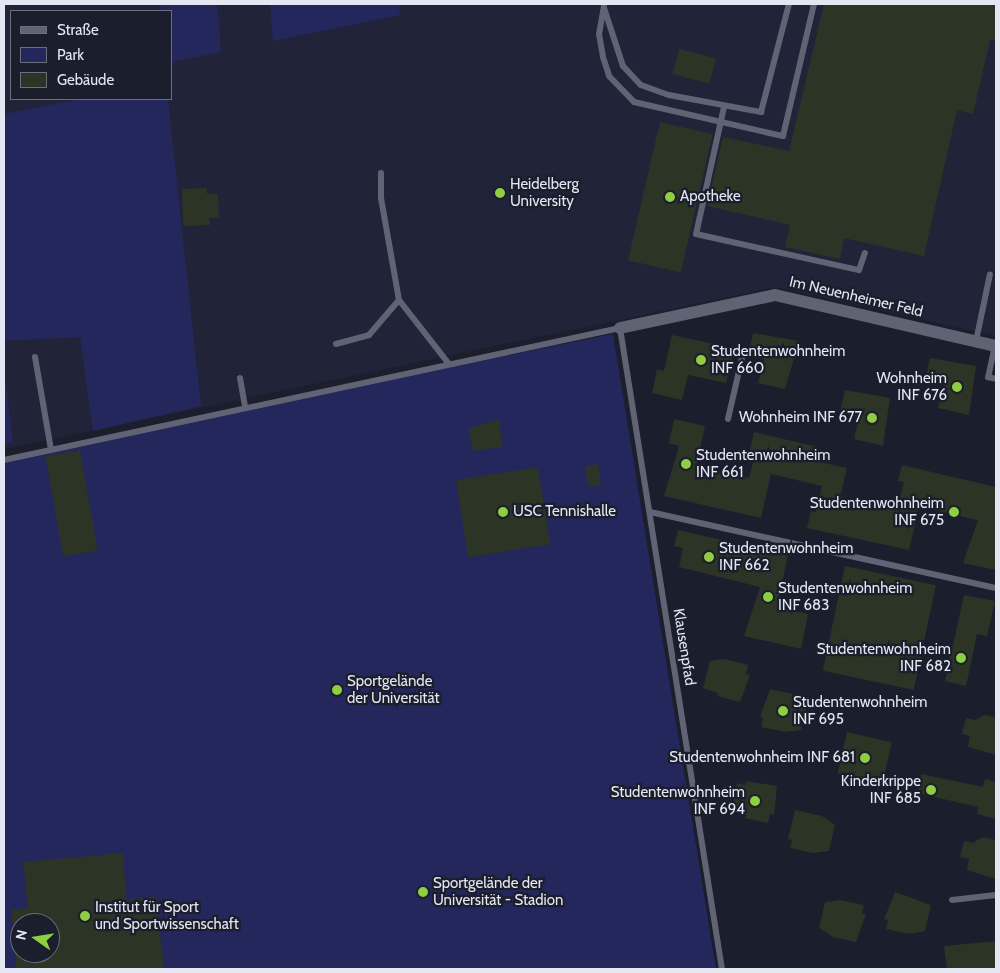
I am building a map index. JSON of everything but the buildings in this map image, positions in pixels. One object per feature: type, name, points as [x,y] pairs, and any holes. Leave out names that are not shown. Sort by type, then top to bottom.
[{"type":"street","name":"Im Neuenheimer Feld","points":[[620,328],[775,295],[995,345]]},
{"type":"lane","points":[[789,4],[761,112],[724,107],[669,95],[641,85],[630,76],[604,6],[600,34],[609,76],[634,102],[783,136],[814,4]]},
{"type":"lane","points":[[724,107],[696,234],[859,270],[865,252]]},
{"type":"lane","points":[[382,173],[381,198],[399,300],[449,364]]},
{"type":"lane","points":[[976,341],[990,274]]},
{"type":"lane","points":[[336,344],[368,335],[399,300]]},
{"type":"lane","points":[[4,460],[620,328]]},
{"type":"lane","name":"Klausenpfad","points":[[620,328],[722,969]]},
{"type":"lane","points":[[995,345],[988,377],[996,378]]},
{"type":"lane","points":[[35,357],[51,450]]},
{"type":"lane","points":[[728,419],[742,358]]},
{"type":"lane","points":[[240,378],[245,408]]},
{"type":"lane","points":[[650,512],[996,588]]},
{"type":"lane","points":[[689,759],[720,758]]},
{"type":"lane","points":[[952,900],[996,895]]},
{"type":"shaded area","name":"Heidelberg University","points":[[4,4],[996,4],[996,336],[776,287],[4,449]]},
{"type":"green space","points":[[159,4],[217,4],[221,52],[172,62],[172,10],[159,10]]},
{"type":"green space","points":[[270,4],[399,4],[400,15],[273,41]]},
{"type":"green space","points":[[76,100],[168,100],[201,406],[93,431],[80,337],[4,341],[4,114]]},
{"type":"green space","name":"Sportgelände der Universität","points":[[613,334],[716,969],[4,969],[4,458]]},
{"type":"green space","points":[[4,368],[13,442],[4,444]]},
{"type":"place","name":"Heidelberg University","points":[[500,193]]},
{"type":"place","name":"Apotheke","points":[[670,197]]},
{"type":"place","name":"Studentenwohnheim INF 660","points":[[701,360]]},
{"type":"place","name":"Wohnheim INF 676","points":[[957,387]]},
{"type":"place","name":"Wohnheim INF 677","points":[[872,418]]},
{"type":"place","name":"Studentenwohnheim INF 661","points":[[686,464]]},
{"type":"place","name":"USC Tennishalle","points":[[503,512]]},
{"type":"place","name":"Studentenwohnheim INF 675","points":[[954,512]]},
{"type":"place","name":"Studentenwohnheim INF 662","points":[[709,557]]},
{"type":"place","name":"Studentenwohnheim INF 683","points":[[768,597]]},
{"type":"place","name":"Studentenwohnheim INF 682","points":[[961,658]]},
{"type":"place","name":"Sportgelände der Universität","points":[[337,690]]},
{"type":"place","name":"Studentenwohnheim INF 695","points":[[783,711]]},
{"type":"place","name":"Studentenwohnheim INF 681","points":[[865,758]]},
{"type":"place","name":"Kinderkrippe INF 685","points":[[931,790]]},
{"type":"place","name":"Studentenwohnheim INF 694","points":[[755,801]]},
{"type":"place","name":"Sportgelände der Universität - Stadion","points":[[423,892]]},
{"type":"place","name":"Institut für Sport und Sportwissenschaft","points":[[85,916]]}]
